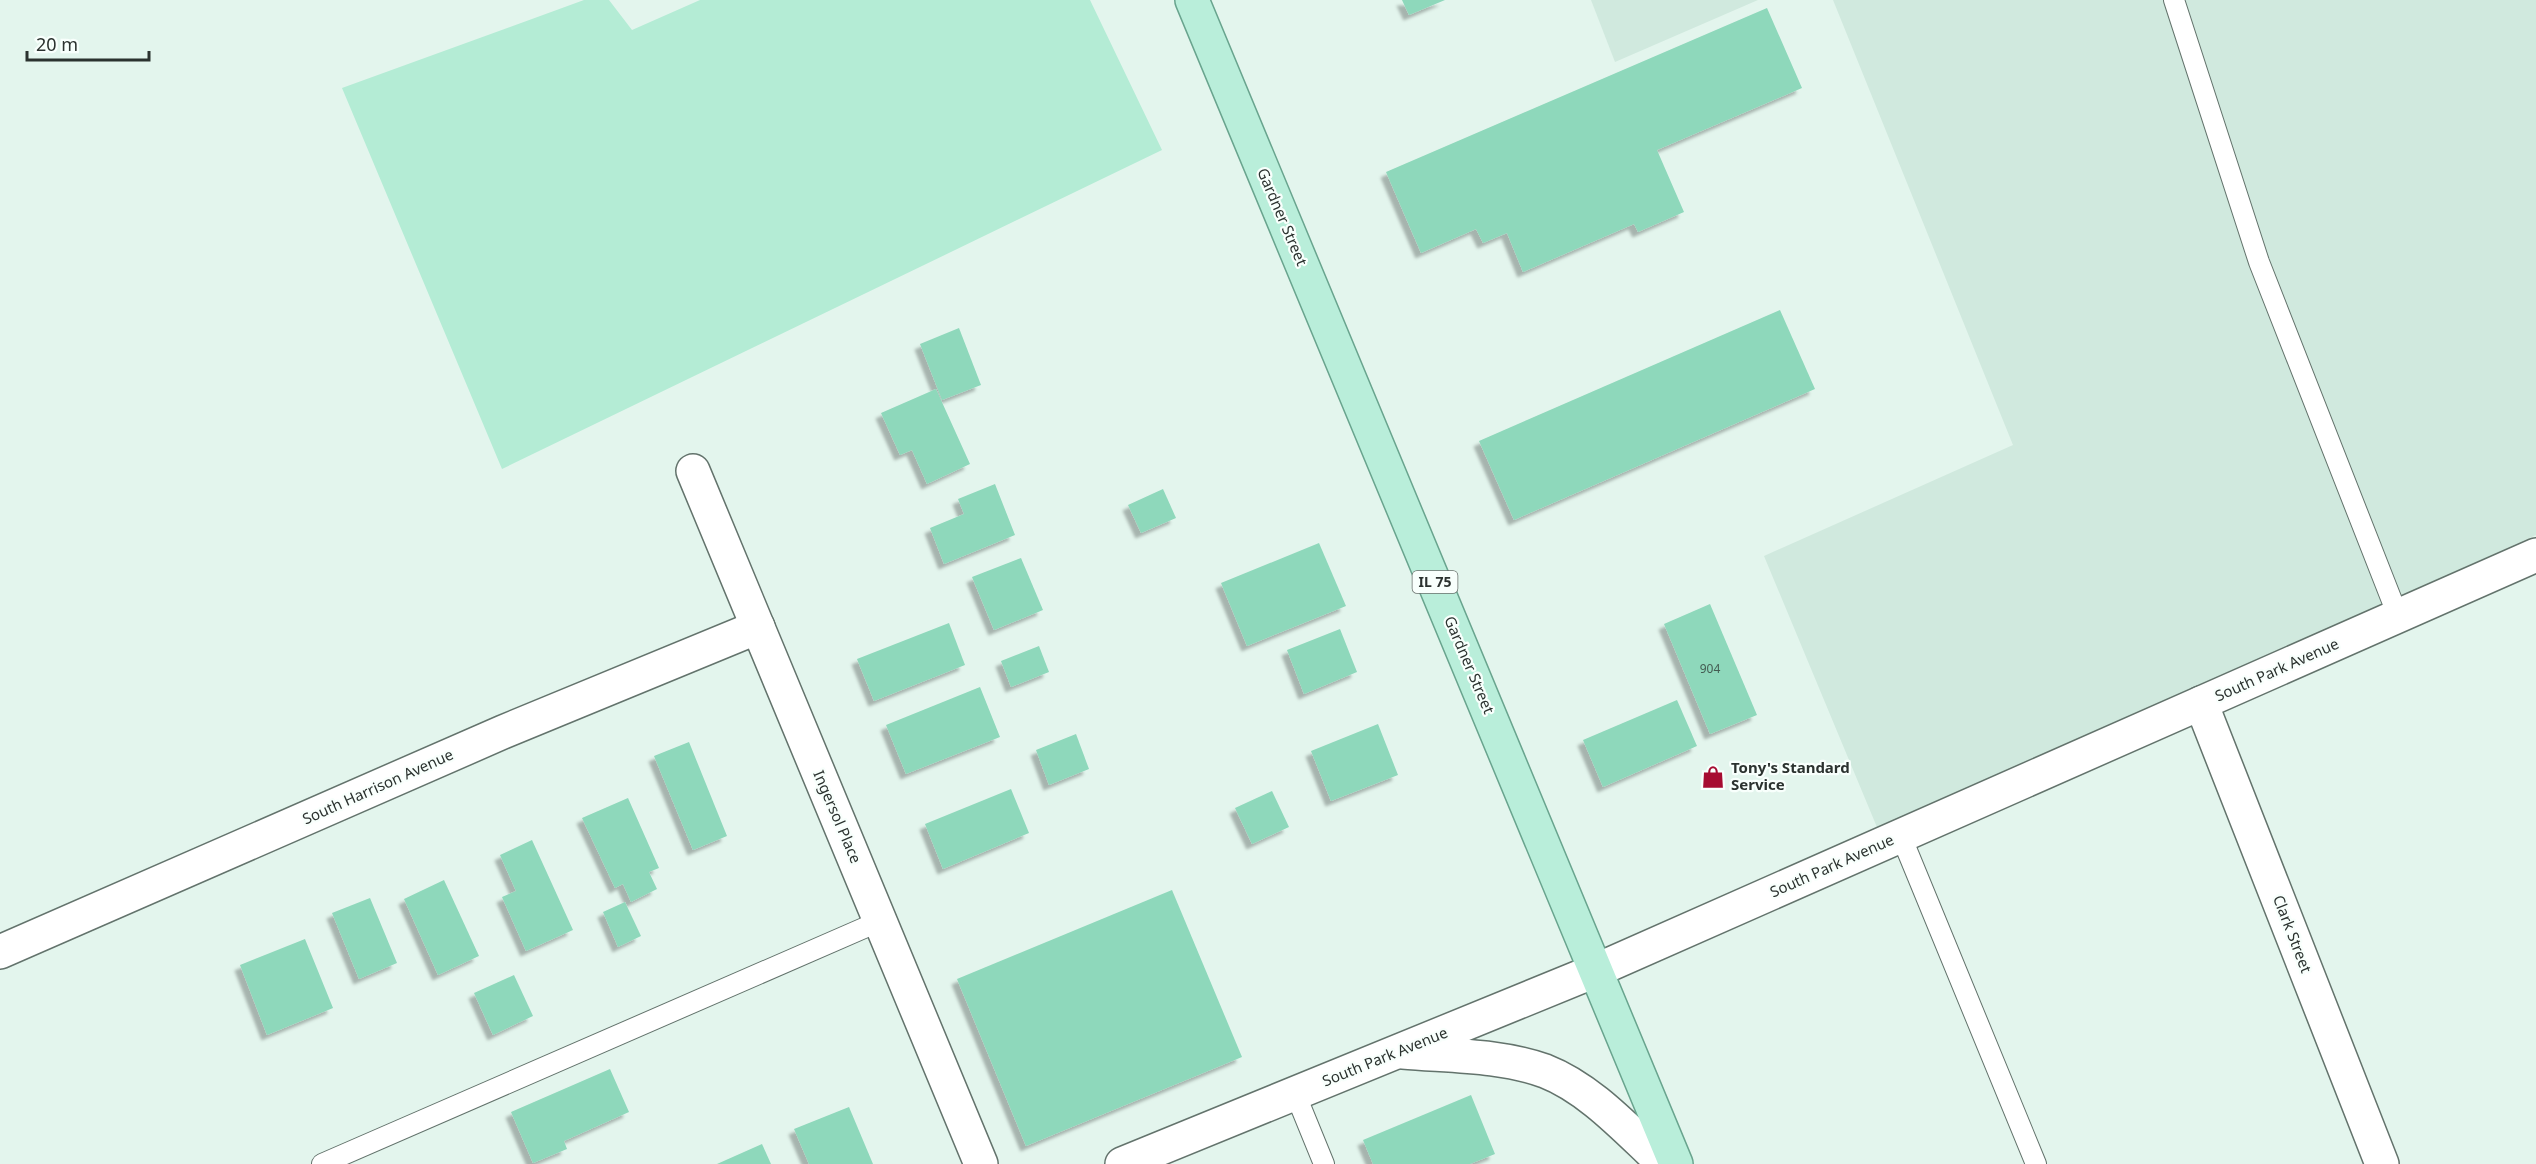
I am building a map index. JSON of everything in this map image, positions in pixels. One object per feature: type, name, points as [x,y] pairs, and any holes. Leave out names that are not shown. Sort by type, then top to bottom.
[{"type":"main road","name":"Gardner Street","points":[[1192,0],[1597,969],[1676,1164]]},
{"type":"street","name":"Ingersol Place","points":[[693,471],[981,1164]]},
{"type":"street","name":"South Park Avenue","points":[[1122,1164],[1597,969],[2536,555]]},
{"type":"street","name":"South Harrison Avenue","points":[[0,952],[503,732],[758,627]]},
{"type":"street","name":"Clark Street","points":[[2201,704],[2382,1164]]},
{"type":"street","points":[[1399,1051],[1508,1062],[1544,1071],[1566,1082],[1601,1106],[1664,1164]]},
{"type":"lane","points":[[2174,0],[2259,262],[2398,616]]},
{"type":"lane","points":[[1901,836],[2036,1164]]},
{"type":"lane","points":[[322,1164],[880,921]]},
{"type":"lane","points":[[1296,1093],[1324,1164]]},
{"type":"shaded area","points":[[1591,0],[1758,0],[1615,62]]},
{"type":"shaded area","points":[[1833,0],[2536,0],[2536,535],[1879,832],[1764,556],[2013,445]]},
{"type":"green space","points":[[584,0],[609,0],[632,30],[700,0],[1090,0],[1162,150],[502,469],[342,88]]},
{"type":"building","points":[[1402,0],[1445,0],[1409,15]]},
{"type":"building","points":[[1767,8],[1802,88],[1657,150],[1684,212],[1638,232],[1634,224],[1523,272],[1507,233],[1483,243],[1476,229],[1421,253],[1386,172]]},
{"type":"building","points":[[1780,310],[1815,389],[1514,520],[1479,441]]},
{"type":"building","points":[[959,328],[981,385],[942,400],[920,344]]},
{"type":"building","points":[[936,389],[970,464],[927,484],[912,450],[900,455],[881,413]]},
{"type":"building","points":[[995,484],[1015,535],[944,564],[930,528],[964,514],[958,499]]},
{"type":"building","points":[[1163,489],[1176,518],[1141,533],[1128,505]]},
{"type":"building","points":[[1319,543],[1346,606],[1247,646],[1221,583]]},
{"type":"building","points":[[1021,558],[1043,610],[994,630],[972,577]]},
{"type":"building","points":[[1710,604],[1757,715],[1710,734],[1664,624]]},
{"type":"building","points":[[949,623],[965,665],[874,701],[857,659]]},
{"type":"building","points":[[1340,629],[1357,672],[1304,694],[1287,650]]},
{"type":"building","points":[[1039,646],[1049,672],[1011,687],[1001,661]]},
{"type":"building","points":[[980,687],[1000,737],[906,774],[886,725]]},
{"type":"building","points":[[1677,700],[1697,746],[1603,787],[1583,740]]},
{"type":"building","points":[[1378,724],[1398,775],[1331,801],[1311,751]]},
{"type":"building","points":[[1076,734],[1089,769],[1049,785],[1036,750]]},
{"type":"building","points":[[689,742],[727,836],[693,850],[654,756]]},
{"type":"building","points":[[1011,789],[1029,833],[943,869],[925,824]]},
{"type":"building","points":[[1272,791],[1289,827],[1252,844],[1235,808]]},
{"type":"building","points":[[628,798],[659,868],[649,872],[657,889],[631,902],[623,884],[615,888],[582,818]]},
{"type":"building","points":[[532,840],[573,930],[526,951],[502,897],[516,891],[500,855]]},
{"type":"building","points":[[444,880],[479,956],[438,975],[404,899]]},
{"type":"building","points":[[1172,890],[1242,1057],[1026,1146],[957,979]]},
{"type":"building","points":[[370,898],[397,963],[359,979],[332,913]]},
{"type":"building","points":[[625,902],[641,936],[618,947],[603,912]]},
{"type":"building","points":[[305,939],[333,1008],[267,1035],[240,965]]},
{"type":"building","points":[[514,975],[533,1016],[493,1035],[474,993]]},
{"type":"building","points":[[610,1069],[629,1112],[564,1141],[567,1149],[533,1163],[511,1112]]},
{"type":"building","points":[[1471,1095],[1495,1154],[1470,1164],[1373,1164],[1363,1140]]},
{"type":"building","points":[[849,1107],[873,1164],[809,1164],[794,1129]]},
{"type":"building","points":[[762,1144],[771,1164],[717,1164]]},
{"type":"place","name":"Tony's Standard Service","points":[[1713,777]]}]
